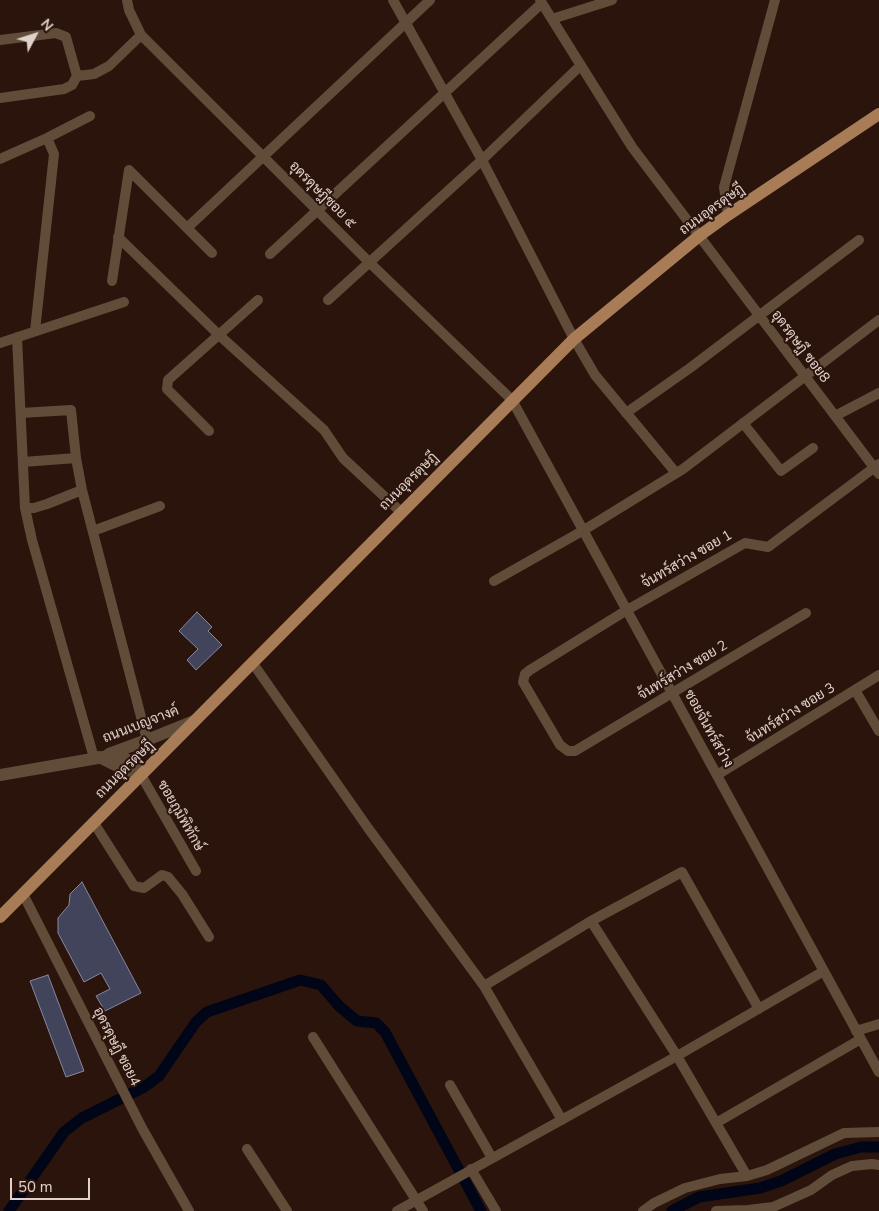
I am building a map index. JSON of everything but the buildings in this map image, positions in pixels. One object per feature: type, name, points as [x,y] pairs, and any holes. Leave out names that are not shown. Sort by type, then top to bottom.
[{"type":"main road","name":"ถนนอุดรดุษฎี","points":[[0,917],[574,338],[699,236],[877,118]]},
{"type":"street","name":"อุดรดุษฎีซอย ๕","points":[[127,0],[129,10],[141,34],[317,210],[512,400]]},
{"type":"street","points":[[393,0],[482,160],[595,375],[676,473]]},
{"type":"street","points":[[187,228],[262,155],[430,0]]},
{"type":"street","points":[[552,19],[612,0]]},
{"type":"street","points":[[728,215],[724,186],[775,0]]},
{"type":"street","points":[[270,254],[541,1]]},
{"type":"street","name":"อุดรดุษฎี ซอย8","points":[[541,1],[632,147],[760,314],[835,416],[877,468]]},
{"type":"street","points":[[0,40],[56,33],[66,37],[77,76],[72,85],[64,89],[0,98]]},
{"type":"street","points":[[77,76],[94,74],[109,66],[141,34]]},
{"type":"street","points":[[328,300],[482,160],[580,66]]},
{"type":"street","points":[[0,159],[90,116]]},
{"type":"street","points":[[35,331],[54,154],[47,138]]},
{"type":"street","points":[[112,281],[129,170],[212,253]]},
{"type":"street","points":[[118,238],[219,335],[324,430],[343,458],[400,512]]},
{"type":"street","points":[[626,413],[690,368],[859,240]]},
{"type":"street","points":[[209,431],[167,389],[168,380],[258,300]]},
{"type":"street","points":[[0,343],[124,302]]},
{"type":"street","points":[[494,581],[584,530],[676,473],[879,320]]},
{"type":"street","points":[[17,337],[25,508],[32,540],[97,757]]},
{"type":"street","points":[[835,416],[879,393]]},
{"type":"street","name":"ซอยจันทร์สว่าง","points":[[512,400],[879,1072]]},
{"type":"street","points":[[20,413],[71,410],[76,458],[82,490],[147,740]]},
{"type":"street","points":[[743,423],[781,471],[813,448]]},
{"type":"street","points":[[23,462],[76,458]]},
{"type":"street","name":"จ้นทร์สว่าง ซอย 1","points":[[575,752],[568,751],[560,745],[523,682],[525,674],[627,610],[745,542],[768,547],[877,468]]},
{"type":"street","points":[[25,508],[34,508],[47,504],[82,490]]},
{"type":"street","points":[[93,531],[160,506]]},
{"type":"street","name":"จ้นทร์สว่าง ซอย 2","points":[[575,752],[806,613]]},
{"type":"street","points":[[252,662],[368,828],[484,986],[562,1120]]},
{"type":"street","name":"จ้นทร์สว่าง ซอย 3","points":[[717,775],[879,676]]},
{"type":"street","points":[[855,690],[879,732]]},
{"type":"street","name":"ถนนเบญจางค์","points":[[97,757],[194,721]]},
{"type":"street","name":"ถนนเบญจางค์","points":[[0,775],[115,755],[128,759],[135,764],[141,775]]},
{"type":"street","name":"ซอยภูมิพิทักษ์","points":[[141,775],[196,871]]},
{"type":"street","points":[[94,822],[134,886],[144,888],[162,875],[168,877],[182,894],[209,937]]},
{"type":"street","points":[[484,986],[591,921],[682,872],[759,1009]]},
{"type":"street","name":"อุดรดุษฎี ซอย4","points":[[23,894],[130,1105],[189,1211]]},
{"type":"street","points":[[591,921],[677,1056],[747,1176]]},
{"type":"street","points":[[397,1211],[677,1056],[824,971]]},
{"type":"street","points":[[716,1123],[879,1024]]},
{"type":"street","points":[[313,1037],[423,1211]]},
{"type":"street","points":[[450,1085],[492,1158]]},
{"type":"street","points":[[643,1211],[654,1203],[685,1188],[720,1179],[747,1176],[767,1170],[844,1133],[879,1132]]},
{"type":"street","points":[[247,1149],[287,1211]]},
{"type":"street","points":[[716,1211],[773,1207],[811,1190],[832,1175],[852,1166],[879,1165]]},
{"type":"street","points":[[469,1171],[496,1211]]},
{"type":"waterway","points":[[9,1211],[64,1132],[82,1118],[144,1087],[159,1076],[196,1022],[207,1012],[300,980],[321,985],[339,1006],[357,1021],[376,1023],[385,1032],[481,1211]]},
{"type":"waterway","points":[[672,1211],[699,1197],[760,1188],[781,1181],[835,1154],[861,1147],[879,1147]]}]
